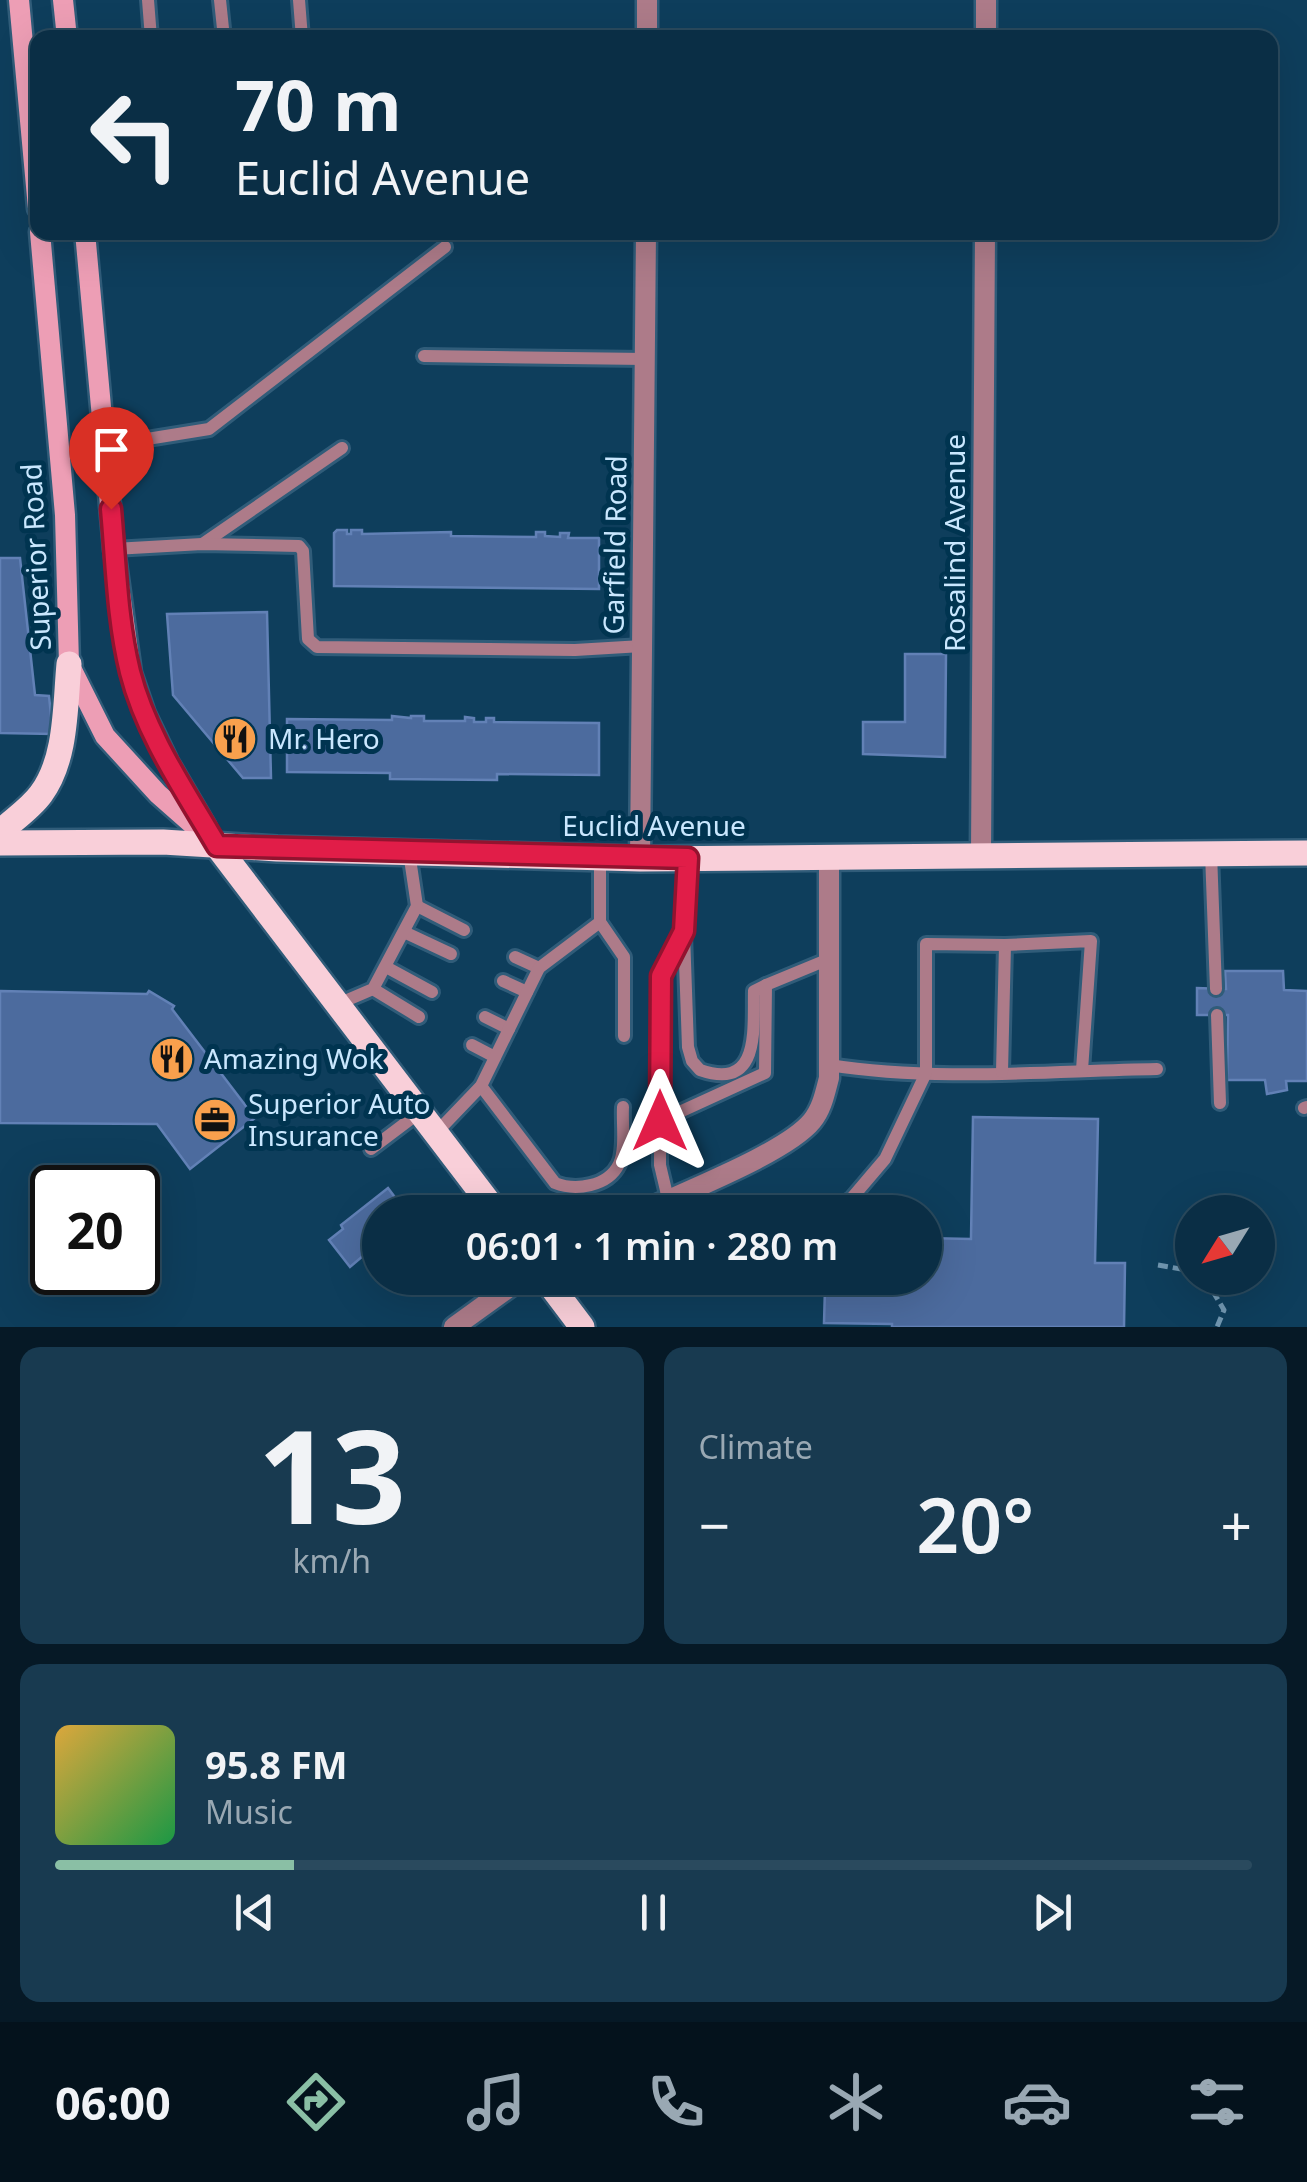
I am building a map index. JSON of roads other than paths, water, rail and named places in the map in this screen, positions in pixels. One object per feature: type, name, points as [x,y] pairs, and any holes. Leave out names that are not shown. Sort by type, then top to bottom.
[{"type":"main road","points":[[19,0],[30,120]]},
{"type":"main road","points":[[63,0],[66,30]]},
{"type":"main road","name":"Superior Road","points":[[41,240],[64,515],[69,664],[105,736],[158,794],[217,846]]},
{"type":"main road","points":[[85,240],[122,626],[135,687],[168,762],[217,846],[483,1195]]},
{"type":"main road","points":[[0,832],[46,787],[61,746],[69,664]]},
{"type":"main road","name":"Euclid Avenue","points":[[0,843],[163,842],[640,859],[1307,852]]},
{"type":"main road","points":[[558,1295],[582,1327]]},
{"type":"street","points":[[647,30],[648,0]]},
{"type":"street","points":[[986,0],[986,30]]},
{"type":"street","name":"Garfield Road","points":[[640,859],[646,240]]},
{"type":"street","name":"Rosalind Avenue","points":[[981,854],[985,240]]},
{"type":"street","points":[[693,1195],[779,1146],[812,1120],[824,1099],[828,1065],[829,856]]},
{"type":"street","points":[[454,1327],[498,1295]]},
{"type":"lane","points":[[148,0],[150,30]]},
{"type":"lane","points":[[220,0],[223,30]]},
{"type":"lane","points":[[299,0],[301,30]]},
{"type":"lane","points":[[104,446],[209,429],[444,247]]},
{"type":"lane","points":[[424,356],[644,359]]},
{"type":"lane","points":[[202,544],[342,448]]},
{"type":"lane","points":[[114,549],[202,544],[302,548],[308,639],[317,648],[575,650],[642,646]]},
{"type":"lane","points":[[338,1004],[373,988],[418,906],[409,852]]},
{"type":"lane","points":[[1211,853],[1216,989]]},
{"type":"lane","points":[[600,857],[600,922],[624,958],[624,1036]]},
{"type":"lane","points":[[688,858],[684,931],[688,1047],[700,1070],[726,1073],[748,1062],[752,1051],[754,990],[829,959]]},
{"type":"lane","points":[[418,906],[464,930]]},
{"type":"lane","points":[[371,1149],[428,1122],[481,1086],[539,968],[600,922]]},
{"type":"lane","points":[[670,1195],[660,1165],[661,976],[684,931]]},
{"type":"lane","points":[[404,932],[450,954]]},
{"type":"lane","points":[[854,1195],[885,1158],[926,1073],[926,944],[1092,941],[1082,1070]]},
{"type":"lane","points":[[1002,1072],[1005,945]]},
{"type":"lane","points":[[515,957],[539,968]]},
{"type":"lane","points":[[386,967],[432,992]]},
{"type":"lane","points":[[503,981],[527,992]]},
{"type":"lane","points":[[660,1121],[764,1073],[766,985]]},
{"type":"lane","points":[[373,988],[419,1017]]},
{"type":"lane","points":[[1217,1015],[1220,1103]]},
{"type":"lane","points":[[485,1017],[509,1029]]},
{"type":"lane","points":[[472,1045],[495,1057]]},
{"type":"lane","points":[[828,1065],[926,1073],[1157,1068]]},
{"type":"lane","points":[[481,1086],[555,1183],[568,1188],[589,1186],[608,1177],[620,1163],[623,1108]]},
{"type":"place","name":"Mr. Hero","points":[[235,739]]},
{"type":"place","name":"Amazing Wok","points":[[172,1059]]},
{"type":"place","name":"Superior Auto Insurance","points":[[215,1120]]}]
